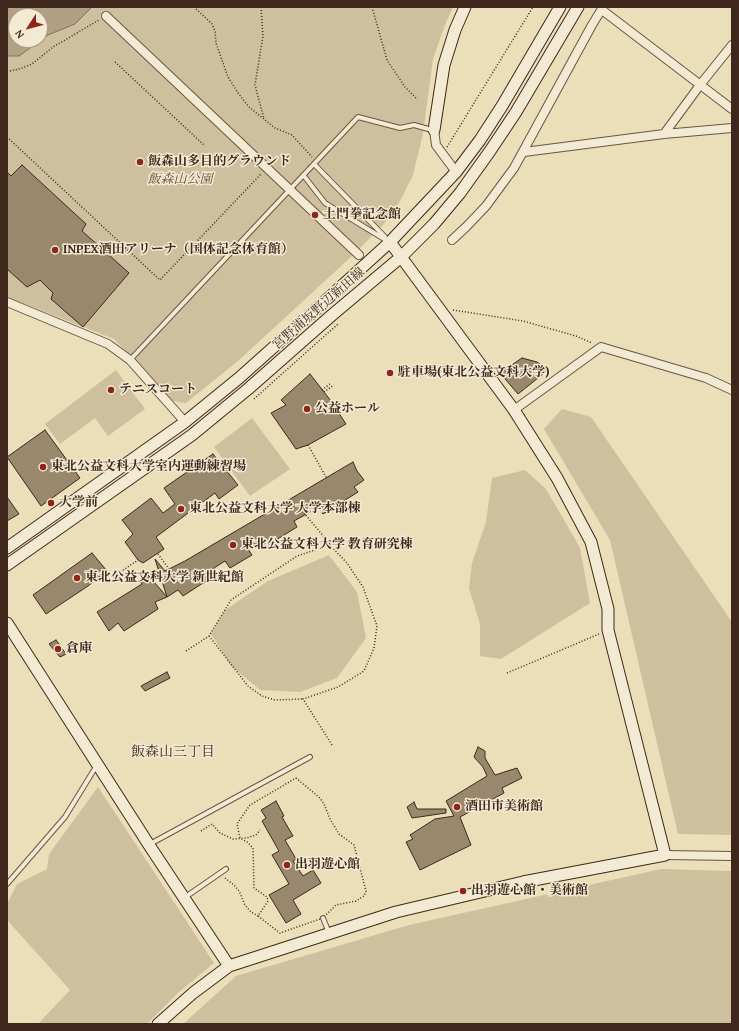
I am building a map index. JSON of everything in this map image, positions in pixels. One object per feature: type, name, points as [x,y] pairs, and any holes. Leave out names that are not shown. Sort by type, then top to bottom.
[{"type":"street","points":[[456,172],[436,145],[434,130],[444,65],[455,30],[465,7]]},
{"type":"street","name":"宮野浦坂野辺新田線","points":[[7,548],[185,422],[256,363],[390,242],[456,172],[502,106],[560,7]]},
{"type":"street","name":"宮野浦坂野辺新田線","points":[[7,565],[192,435],[248,390],[332,315],[401,257],[434,224],[460,193],[490,151],[516,112],[578,7]]},
{"type":"street","points":[[452,240],[476,217],[498,191],[524,152],[592,24],[602,9],[732,109]]},
{"type":"street","points":[[106,16],[358,255]]},
{"type":"street","points":[[664,134],[732,45]]},
{"type":"street","points":[[524,152],[664,134],[732,128]]},
{"type":"street","points":[[390,242],[514,410],[557,478],[591,542],[608,609],[608,630],[665,855]]},
{"type":"street","points":[[7,302],[108,344],[130,360],[185,422]]},
{"type":"street","points":[[514,410],[601,347],[706,378],[732,390]]},
{"type":"street","points":[[7,623],[97,765],[229,966]]},
{"type":"street","points":[[158,1024],[193,993],[229,966],[396,912],[523,882],[665,855],[732,856]]},
{"type":"lane","points":[[130,360],[358,118],[400,128],[414,125],[434,130]]},
{"type":"lane","points":[[314,164],[390,242]]},
{"type":"lane","points":[[304,176],[325,203],[390,242]]},
{"type":"lane","points":[[149,845],[310,757]]},
{"type":"lane","points":[[7,884],[66,817],[97,765]]},
{"type":"lane","points":[[184,898],[226,869]]},
{"type":"lane","points":[[323,918],[329,933]]},
{"type":"path","points":[[194,7],[212,24],[215,31],[216,43],[228,77],[238,93],[249,107],[275,128],[292,135],[312,156],[314,164]]},
{"type":"path","points":[[261,7],[263,36],[255,85],[264,119]]},
{"type":"path","points":[[372,7],[388,60],[405,87],[416,98]]},
{"type":"path","points":[[443,154],[533,7]]},
{"type":"path","points":[[7,70],[11,71],[32,64],[53,47],[106,16]]},
{"type":"path","points":[[115,62],[205,146]]},
{"type":"path","points":[[7,137],[160,280],[266,168]]},
{"type":"path","points":[[441,310],[454,310],[523,321],[576,336],[601,347]]},
{"type":"path","points":[[254,399],[338,324]]},
{"type":"path","points":[[322,390],[331,383]]},
{"type":"path","points":[[324,392],[334,385]]},
{"type":"path","points":[[308,445],[326,477]]},
{"type":"path","points":[[208,636],[248,686],[262,696],[275,700],[303,699],[338,687],[364,671],[374,648],[378,626],[363,587],[347,562],[330,545],[304,514]]},
{"type":"path","points":[[186,651],[208,636],[230,600],[297,556],[330,545]]},
{"type":"path","points":[[158,554],[169,569]]},
{"type":"path","points":[[113,577],[138,560]]},
{"type":"path","points":[[507,673],[608,630]]},
{"type":"path","points":[[303,699],[332,745]]},
{"type":"path","points":[[219,874],[234,885],[239,891],[245,905],[251,912],[280,933],[323,918],[336,905],[356,901],[364,896],[366,891],[354,845],[339,834],[320,798],[296,778],[250,805],[237,824],[240,838],[253,848],[254,888],[268,897],[268,901],[258,916]]},
{"type":"path","points":[[201,831],[212,824],[220,833],[233,839],[247,838],[256,835],[260,830]]},
{"type":"green space","name":"飯森山公園","points":[[7,7],[453,7],[433,59],[423,134],[413,175],[399,203],[383,225],[352,256],[238,361],[186,403],[173,401],[114,339],[7,297]]},
{"type":"green space","name":"テニスコート","points":[[116,370],[145,409],[108,436],[95,418],[60,444],[45,424]]},
{"type":"green space","points":[[562,409],[591,417],[732,622],[732,835],[678,834],[610,540],[544,429]]},
{"type":"green space","points":[[252,418],[290,469],[250,496],[214,447]]},
{"type":"green space","points":[[525,470],[546,489],[580,548],[590,603],[501,659],[480,656],[480,624],[469,588],[472,563],[486,522],[492,478]]},
{"type":"green space","points":[[329,555],[357,592],[366,638],[337,678],[300,692],[260,690],[231,666],[211,634],[225,610],[268,581]]},
{"type":"green space","points":[[98,787],[214,963],[179,992],[147,1024],[38,1024],[70,990],[7,920],[7,904],[17,884],[47,869],[49,854]]},
{"type":"green space","points":[[661,869],[732,871],[732,1024],[183,1024],[236,976],[409,925]]},
{"type":"shaded area","points":[[7,7],[92,7],[75,24],[48,35],[48,8],[8,8],[8,48],[30,48],[19,56],[7,56]]},
{"type":"building","name":"INPEX酒田アリーナ（国体記念体育館）","points":[[22,165],[86,224],[82,231],[129,273],[83,327],[51,299],[53,293],[40,280],[27,287],[7,269],[7,172],[11,176]]},
{"type":"building","points":[[522,358],[537,362],[548,370],[518,394],[500,373]]},
{"type":"building","name":"公益ホール","points":[[310,374],[331,401],[346,424],[308,445],[296,449],[271,413],[286,405],[281,400]]},
{"type":"building","name":"東北公益文科大学室内運動練習場","points":[[45,430],[80,478],[41,506],[7,457]]},
{"type":"building","name":"東北公益文科大学 大学本部棟","points":[[213,454],[238,485],[219,499],[215,493],[156,537],[164,549],[143,563],[138,560],[125,542],[133,534],[122,520],[151,498],[163,513],[175,504],[164,488]]},
{"type":"building","name":"東北公益文科大学 教育研究棟","points":[[353,462],[357,471],[364,480],[354,487],[358,492],[323,514],[319,507],[294,521],[297,527],[263,548],[259,542],[248,549],[252,555],[230,568],[225,561],[214,568],[217,574],[183,596],[178,590],[167,597],[155,559],[165,571],[185,561]]},
{"type":"building","points":[[7,497],[19,514],[7,521]]},
{"type":"building","name":"東北公益文科大学 新世紀館","points":[[92,553],[107,571],[88,586],[46,614],[33,595]]},
{"type":"building","points":[[148,575],[167,597],[155,602],[158,609],[124,631],[118,623],[109,631],[97,612],[142,584],[140,581]]},
{"type":"building","name":"倉庫","points":[[56,640],[66,654],[60,657],[49,644]]},
{"type":"building","points":[[167,672],[170,678],[145,691],[141,686]]},
{"type":"building","points":[[478,747],[485,751],[485,758],[495,775],[517,768],[522,778],[502,788],[504,793],[460,817],[471,845],[420,870],[406,842],[413,839],[410,835],[435,819],[454,816],[446,801],[487,776],[483,767],[474,757]]},
{"type":"building","name":"出羽遊心館","points":[[276,801],[284,816],[282,817],[293,836],[285,840],[296,859],[293,861],[303,876],[313,870],[321,883],[293,900],[301,914],[286,923],[269,895],[289,884],[272,855],[279,851],[262,821],[266,818],[261,810]]},
{"type":"building","points":[[414,802],[417,809],[446,809],[446,813],[412,818],[407,807]]},
{"type":"place","name":"飯森山多目的グラウンド","points":[[140,162]]},
{"type":"place","name":"土門拳記念館","points":[[315,215]]},
{"type":"place","name":"INPEX酒田アリーナ（国体記念体育館）","points":[[55,250]]},
{"type":"place","name":"駐車場(東北公益文科大学)","points":[[390,373]]},
{"type":"place","name":"テニスコート","points":[[111,390]]},
{"type":"place","name":"公益ホール","points":[[307,409]]},
{"type":"place","name":"東北公益文科大学室内運動練習場","points":[[43,467]]},
{"type":"place","name":"大学前","points":[[51,503]]},
{"type":"place","name":"東北公益文科大学 大学本部棟","points":[[181,509]]},
{"type":"place","name":"東北公益文科大学 教育研究棟","points":[[233,545]]},
{"type":"place","name":"東北公益文科大学 新世紀館","points":[[77,578]]},
{"type":"place","name":"倉庫","points":[[58,649]]},
{"type":"place","name":"酒田市美術館","points":[[457,807]]},
{"type":"place","name":"出羽遊心館","points":[[287,865]]},
{"type":"place","name":"出羽遊心館・美術館","points":[[463,891]]},
{"type":"district","name":"飯森山三丁目","points":[[173,752]]}]
